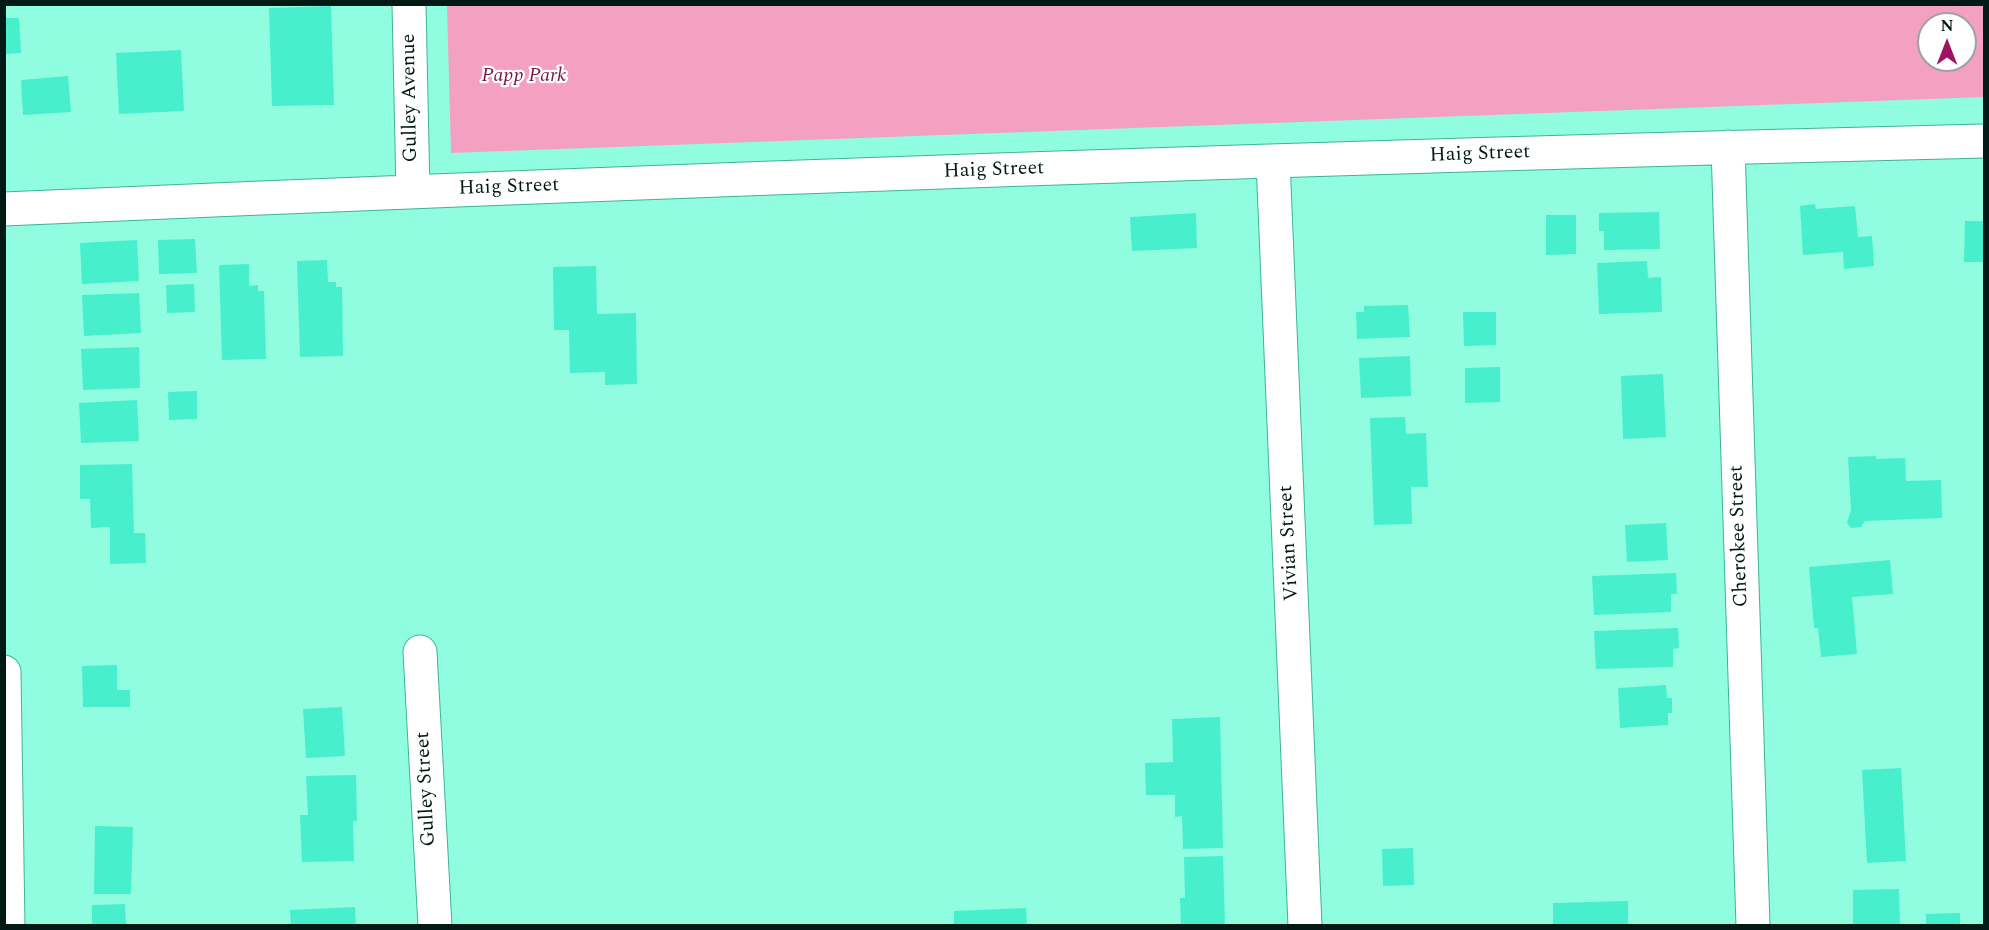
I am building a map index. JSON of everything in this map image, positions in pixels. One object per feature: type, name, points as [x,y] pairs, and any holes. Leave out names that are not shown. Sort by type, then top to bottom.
[{"type":"street","name":"Gulley Avenue","points":[[409,4],[413,192]]},
{"type":"street","name":"Haig Street","points":[[4,210],[413,192],[1273,161],[1984,141]]},
{"type":"street","name":"Cherokee Street","points":[[1728,147],[1753,926]]},
{"type":"street","name":"Vivian Street","points":[[1273,161],[1305,926]]},
{"type":"street","name":"Gulley Street","points":[[420,652],[435,926]]},
{"type":"street","points":[[4,672],[8,926]]},
{"type":"green space","name":"Papp Park","points":[[447,5],[1984,5],[1984,97],[451,153]]},
{"type":"building","points":[[331,6],[334,105],[272,106],[269,8]]},
{"type":"building","points":[[4,18],[19,18],[21,53],[4,54]]},
{"type":"building","points":[[181,50],[184,111],[119,114],[116,53]]},
{"type":"building","points":[[68,76],[71,112],[23,115],[21,80]]},
{"type":"building","points":[[1815,204],[1816,209],[1855,206],[1858,237],[1872,236],[1874,266],[1844,269],[1843,252],[1803,255],[1800,206]]},
{"type":"building","points":[[1659,212],[1660,249],[1604,250],[1604,231],[1599,231],[1599,213]]},
{"type":"building","points":[[1196,213],[1197,248],[1132,251],[1130,217]]},
{"type":"building","points":[[1546,215],[1576,215],[1576,254],[1546,255]]},
{"type":"building","points":[[1965,221],[1984,221],[1984,262],[1964,262]]},
{"type":"building","points":[[195,239],[197,273],[159,274],[158,240]]},
{"type":"building","points":[[137,240],[139,281],[82,284],[80,243]]},
{"type":"building","points":[[327,260],[328,282],[336,282],[336,287],[342,287],[343,356],[300,357],[297,261]]},
{"type":"building","points":[[1647,261],[1648,278],[1661,277],[1662,312],[1599,314],[1597,263]]},
{"type":"building","points":[[249,264],[249,286],[258,285],[258,291],[264,291],[266,359],[222,360],[219,265]]},
{"type":"building","points":[[596,266],[597,314],[636,313],[637,384],[605,385],[605,372],[570,373],[569,330],[554,330],[553,267]]},
{"type":"building","points":[[194,284],[195,312],[167,313],[166,285]]},
{"type":"building","points":[[139,293],[141,333],[84,336],[82,295]]},
{"type":"building","points":[[1408,305],[1410,337],[1357,339],[1356,312],[1364,312],[1364,306]]},
{"type":"building","points":[[1463,312],[1496,312],[1496,345],[1464,346]]},
{"type":"building","points":[[139,347],[140,388],[83,390],[81,349]]},
{"type":"building","points":[[1410,356],[1411,396],[1361,398],[1359,358]]},
{"type":"building","points":[[1500,367],[1500,402],[1465,403],[1465,368]]},
{"type":"building","points":[[1663,374],[1666,437],[1623,439],[1621,376]]},
{"type":"building","points":[[197,391],[197,419],[169,420],[168,392]]},
{"type":"building","points":[[137,400],[139,441],[81,443],[79,403]]},
{"type":"building","points":[[1405,417],[1406,434],[1426,433],[1428,487],[1411,487],[1412,524],[1374,525],[1370,418]]},
{"type":"building","points":[[1876,456],[1876,459],[1905,458],[1906,481],[1941,480],[1942,518],[1865,521],[1861,527],[1851,528],[1847,523],[1851,510],[1848,457]]},
{"type":"building","points":[[132,464],[134,533],[145,533],[146,563],[110,564],[110,527],[91,528],[90,499],[80,499],[80,465]]},
{"type":"building","points":[[1666,523],[1668,560],[1627,562],[1625,525]]},
{"type":"building","points":[[1890,560],[1893,594],[1852,597],[1857,654],[1821,657],[1818,628],[1814,628],[1809,567]]},
{"type":"building","points":[[1676,573],[1677,594],[1671,594],[1671,612],[1594,615],[1592,576]]},
{"type":"building","points":[[1678,628],[1679,648],[1673,649],[1673,667],[1596,669],[1594,631]]},
{"type":"building","points":[[117,665],[117,690],[130,690],[130,707],[83,707],[82,666]]},
{"type":"building","points":[[1666,685],[1667,698],[1672,698],[1672,713],[1668,713],[1668,725],[1620,728],[1618,688]]},
{"type":"building","points":[[342,707],[345,756],[306,758],[303,709]]},
{"type":"building","points":[[1220,717],[1223,848],[1183,849],[1182,816],[1175,817],[1175,795],[1146,795],[1145,763],[1173,762],[1172,719]]},
{"type":"building","points":[[1901,768],[1906,861],[1867,863],[1862,770]]},
{"type":"building","points":[[356,775],[357,821],[353,821],[354,861],[302,862],[300,815],[308,815],[306,776]]},
{"type":"building","points":[[95,826],[133,827],[131,894],[94,894]]},
{"type":"building","points":[[1413,848],[1414,885],[1383,886],[1382,849]]},
{"type":"building","points":[[1223,856],[1225,926],[1181,926],[1180,898],[1185,898],[1184,857]]},
{"type":"building","points":[[1899,889],[1900,926],[1853,926],[1853,890]]},
{"type":"building","points":[[1628,901],[1628,926],[1553,926],[1553,903]]},
{"type":"building","points":[[125,904],[126,926],[92,926],[92,905]]},
{"type":"building","points":[[355,907],[356,926],[291,926],[290,910]]},
{"type":"building","points":[[1026,908],[1027,926],[954,926],[954,911]]},
{"type":"building","points":[[1960,913],[1960,926],[1926,926],[1926,914]]}]
